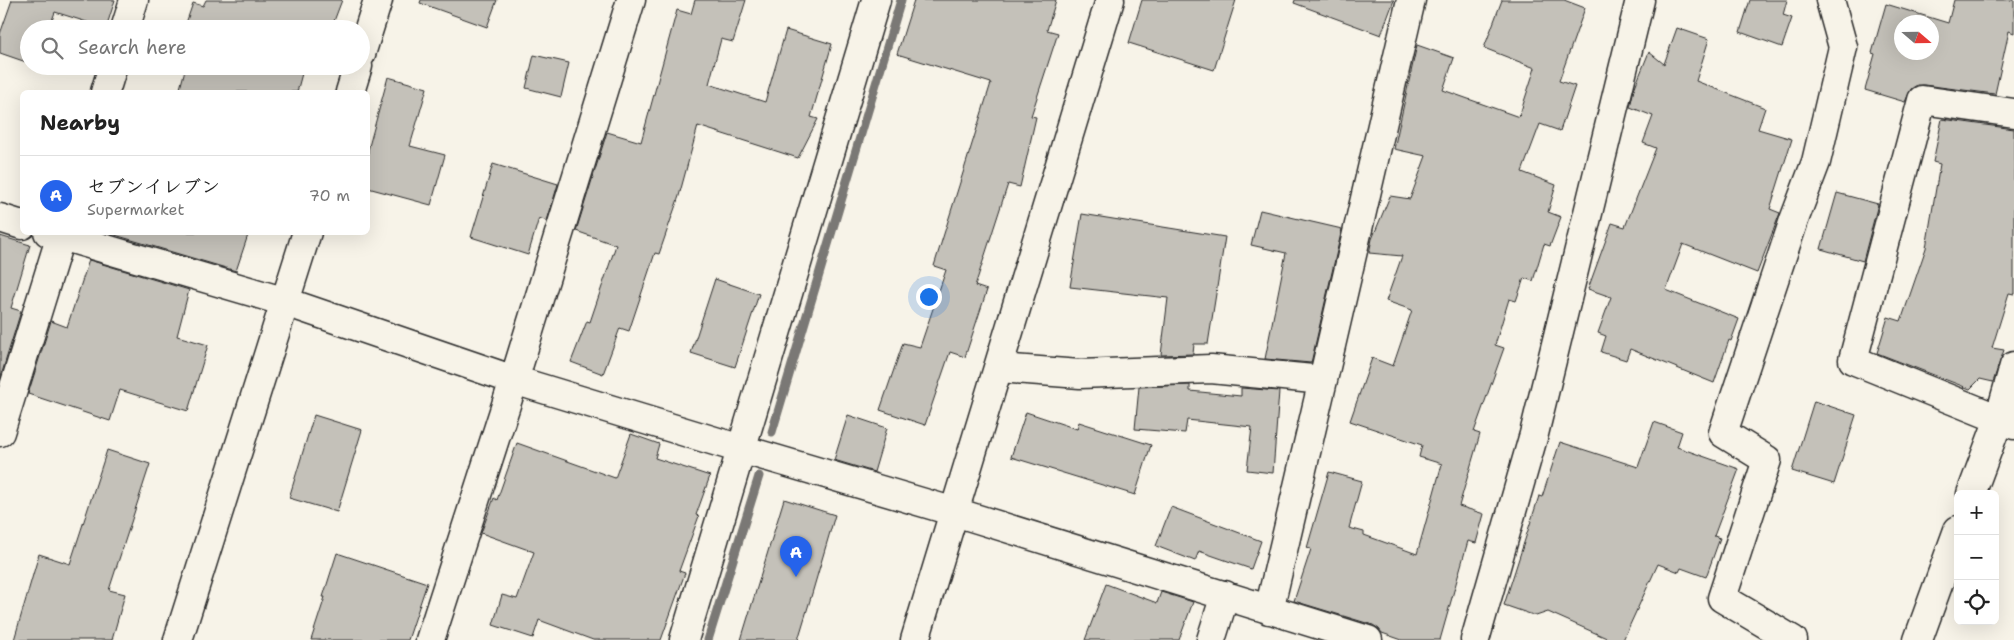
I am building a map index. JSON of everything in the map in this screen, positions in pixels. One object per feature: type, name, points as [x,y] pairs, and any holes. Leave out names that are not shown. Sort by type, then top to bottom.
[{"type":"street","points":[[128,20],[134,0]]},
{"type":"street","points":[[370,25],[378,0]]},
{"type":"street","points":[[430,640],[514,380],[631,0]]},
{"type":"street","points":[[684,640],[876,0]]},
{"type":"street","points":[[915,640],[1110,0]]},
{"type":"street","points":[[1269,610],[1411,0]]},
{"type":"street","points":[[1475,640],[1534,434],[1640,0]]},
{"type":"street","points":[[1793,640],[1722,598],[1768,460],[1723,433],[1794,220],[1816,162],[1843,47],[1830,0]]},
{"type":"street","points":[[106,90],[111,75]]},
{"type":"street","points":[[351,90],[355,75]]},
{"type":"street","points":[[2006,422],[1853,360],[1922,100],[2014,113]]},
{"type":"street","points":[[0,218],[20,224]]},
{"type":"street","points":[[0,432],[57,235]]},
{"type":"street","points":[[60,235],[286,302],[514,380],[955,512],[1368,640]]},
{"type":"street","points":[[178,640],[306,235]]},
{"type":"street","points":[[1973,490],[2006,422],[2014,366]]},
{"type":"street","points":[[999,368],[1080,374],[1211,369],[1323,380]]},
{"type":"street","points":[[1918,640],[1956,535]]},
{"type":"street","points":[[1211,640],[1225,595]]},
{"type":"building","points":[[12,0],[115,0],[109,20],[80,20],[55,12],[52,20],[20,20],[20,60],[0,53],[0,34]]},
{"type":"building","points":[[206,0],[342,0],[334,20],[187,20],[193,3],[203,6]]},
{"type":"building","points":[[421,0],[497,0],[487,27],[420,3]]},
{"type":"building","points":[[695,0],[746,0],[733,42],[721,39],[709,84],[765,102],[786,30],[832,44],[811,117],[818,119],[798,158],[698,126],[679,196],[659,254],[655,253],[629,331],[620,328],[603,374],[571,362],[587,321],[590,322],[616,245],[576,231],[607,132],[641,142],[677,10],[691,14]]},
{"type":"building","points":[[914,0],[1056,0],[1047,30],[1058,33],[1031,116],[1036,117],[1020,187],[1008,184],[975,286],[987,290],[965,357],[950,352],[925,425],[880,410],[903,343],[920,347],[946,270],[934,266],[991,83],[897,54]]},
{"type":"building","points":[[1142,0],[1236,0],[1214,70],[1129,43]]},
{"type":"building","points":[[1295,0],[1394,0],[1381,35],[1294,3]]},
{"type":"building","points":[[1502,0],[1564,0],[1585,8],[1559,81],[1575,86],[1560,131],[1540,124],[1522,172],[1556,185],[1548,212],[1561,217],[1550,246],[1544,244],[1533,281],[1524,278],[1516,301],[1509,299],[1495,345],[1504,348],[1474,432],[1480,434],[1459,506],[1484,514],[1476,543],[1468,541],[1440,640],[1402,640],[1382,633],[1373,625],[1294,601],[1311,549],[1307,548],[1329,472],[1362,481],[1349,528],[1364,532],[1364,535],[1417,554],[1442,464],[1419,457],[1422,445],[1350,421],[1372,358],[1393,366],[1412,310],[1386,301],[1402,256],[1369,253],[1372,239],[1390,196],[1410,199],[1426,156],[1394,149],[1417,45],[1454,58],[1443,90],[1519,117],[1535,68],[1484,48]]},
{"type":"building","points":[[1750,0],[1787,0],[1783,15],[1792,18],[1782,47],[1740,32]]},
{"type":"building","points":[[1954,0],[2014,0],[2014,33],[2009,31],[1995,94],[1917,85],[1911,89],[1905,102],[1865,90],[1875,54],[1872,53],[1886,4],[1922,15],[1894,15],[1894,60],[1939,60],[1939,20],[1948,23]]},
{"type":"building","points":[[1677,28],[1709,39],[1696,81],[1765,108],[1758,129],[1792,139],[1770,209],[1780,213],[1757,273],[1683,244],[1666,290],[1739,319],[1731,341],[1729,340],[1714,383],[1630,349],[1626,360],[1601,352],[1606,336],[1598,333],[1611,297],[1588,289],[1612,223],[1625,227],[1656,148],[1643,143],[1653,116],[1630,107],[1634,89],[1649,52],[1664,64]]},
{"type":"building","points":[[534,55],[569,63],[561,97],[526,88]]},
{"type":"building","points":[[184,75],[302,75],[298,90],[180,90]]},
{"type":"building","points":[[388,77],[427,88],[410,146],[445,155],[431,205],[370,189],[370,143]]},
{"type":"building","points":[[1942,119],[2014,129],[2014,294],[2009,293],[1992,348],[2004,350],[1993,382],[1980,379],[1970,389],[1877,353],[1888,317],[1901,321],[1926,248],[1940,164],[1933,162]]},
{"type":"building","points":[[493,164],[558,184],[547,221],[539,218],[528,255],[471,237]]},
{"type":"building","points":[[1837,193],[1878,204],[1863,261],[1821,249]]},
{"type":"building","points":[[1260,210],[1342,229],[1311,363],[1265,359],[1286,253],[1251,245]]},
{"type":"building","points":[[1082,214],[1225,237],[1208,344],[1194,344],[1193,354],[1161,355],[1168,298],[1070,287]]},
{"type":"building","points":[[115,235],[248,235],[236,271]]},
{"type":"building","points":[[0,236],[30,245],[11,308],[21,311],[0,379]]},
{"type":"building","points":[[89,260],[189,290],[177,336],[208,345],[188,411],[120,390],[110,421],[28,394],[51,321],[67,327]]},
{"type":"building","points":[[715,279],[759,294],[735,367],[691,353]]},
{"type":"building","points":[[1190,385],[1190,391],[1241,396],[1241,388],[1279,391],[1273,473],[1247,470],[1252,427],[1187,420],[1185,433],[1135,429],[1139,387]]},
{"type":"building","points":[[1814,401],[1856,415],[1834,484],[1792,471]]},
{"type":"building","points":[[1026,412],[1077,429],[1079,422],[1151,445],[1135,495],[1011,457]]},
{"type":"building","points":[[314,415],[362,430],[337,512],[289,498]]},
{"type":"building","points":[[848,415],[887,428],[874,472],[834,460]]},
{"type":"building","points":[[1654,422],[1682,432],[1677,447],[1739,469],[1714,536],[1720,538],[1706,577],[1681,568],[1679,572],[1658,564],[1623,640],[1611,640],[1548,612],[1536,616],[1504,605],[1539,496],[1542,497],[1560,442],[1638,467]]},
{"type":"building","points":[[631,434],[659,444],[655,458],[710,476],[696,515],[699,516],[679,571],[685,573],[661,640],[593,640],[539,620],[533,638],[493,625],[502,595],[517,599],[534,552],[481,533],[494,498],[497,500],[517,443],[615,478]]},
{"type":"building","points":[[107,450],[150,464],[109,590],[125,594],[112,640],[14,640],[39,554],[70,564]]},
{"type":"building","points":[[784,499],[835,515],[798,640],[741,640]]},
{"type":"building","points":[[1171,507],[1261,541],[1251,569],[1199,551],[1195,561],[1156,546]]},
{"type":"building","points":[[337,553],[427,583],[408,640],[311,640]]},
{"type":"building","points":[[1106,584],[1157,603],[1161,592],[1193,602],[1179,640],[1085,640]]},
{"type":"waterway","points":[[772,432],[901,0]]},
{"type":"waterway","points":[[708,640],[759,476]]},
{"type":"place","name":"セブンイレブン","points":[[796,577]]}]
